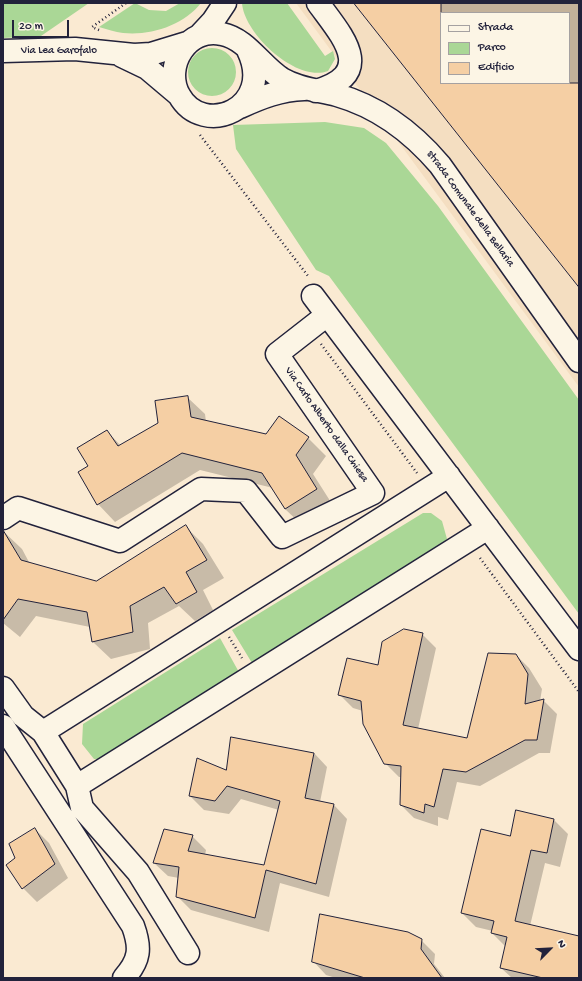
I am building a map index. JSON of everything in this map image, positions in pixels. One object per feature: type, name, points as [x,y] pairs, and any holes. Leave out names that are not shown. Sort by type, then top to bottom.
[{"type":"street","points":[[225,3],[213,21],[178,55],[174,68],[174,82],[179,95],[191,107],[205,114],[222,115],[269,94],[291,90],[329,88],[343,77],[350,64],[351,55],[344,39],[318,3]]},
{"type":"street","points":[[229,3],[231,16],[245,47],[254,62],[256,75],[254,88],[247,100],[237,109]]},
{"type":"street","points":[[193,40],[221,33],[232,37],[282,79],[311,90]]},
{"type":"street","name":"Via Lea Garofalo","points":[[3,51],[75,49],[134,55],[151,54],[193,40]]},
{"type":"street","name":"Via Lea Garofalo","points":[[115,53],[146,68],[179,95]]},
{"type":"street","name":"strada Comunale della Bellaria","points":[[311,90],[336,95],[368,107],[399,125],[418,139],[440,165],[579,361]]},
{"type":"street","points":[[313,288],[327,315],[579,649]]},
{"type":"street","name":"Via Carlo Alberto dalla Chiesa","points":[[3,518],[18,508],[120,541],[201,489],[246,491],[282,537],[373,493],[277,354],[327,315]]},
{"type":"street","points":[[43,732],[449,476]]},
{"type":"street","points":[[77,786],[488,528]]},
{"type":"street","points":[[3,688],[23,716],[43,732],[77,786],[82,808],[138,872],[188,953]]},
{"type":"street","points":[[3,726],[133,926],[138,941],[138,957],[133,968],[124,978]]},
{"type":"path","points":[[107,33],[92,27],[126,3]]},
{"type":"path","points":[[197,131],[313,288]]},
{"type":"path","points":[[480,558],[579,692]]},
{"type":"path","points":[[219,621],[253,676]]},
{"type":"shaded area","points":[[296,3],[579,3],[579,387]]},
{"type":"green space","points":[[3,3],[89,3],[41,36],[3,38]]},
{"type":"green space","points":[[135,3],[149,10],[166,11],[180,3],[201,3],[186,17],[176,23],[156,31],[145,33],[123,33],[99,27]]},
{"type":"green space","points":[[242,3],[287,3],[325,56],[333,51],[335,59],[328,71],[315,73],[302,70],[288,63],[274,53],[252,28],[245,15]]},
{"type":"green space","points":[[207,48],[217,48],[229,55],[236,67],[236,77],[229,89],[217,96],[207,96],[199,92],[192,85],[188,77],[188,67],[192,59],[199,52]]},
{"type":"green space","points":[[325,122],[364,128],[386,143],[438,206],[579,400],[579,614],[329,276],[316,270],[236,149],[233,125]]},
{"type":"green space","points":[[423,513],[431,513],[442,521],[447,539],[439,546],[252,663],[232,630]]},
{"type":"green space","points":[[220,638],[240,674],[102,759],[94,759],[82,744],[83,724]]},
{"type":"building","points":[[354,3],[441,3],[440,84],[579,83],[579,287]]},
{"type":"building","points":[[188,396],[191,417],[266,434],[279,416],[309,437],[296,455],[317,489],[285,509],[262,473],[182,453],[97,505],[78,472],[88,466],[77,448],[107,430],[118,446],[158,423],[155,401]]},
{"type":"building","points":[[186,525],[207,560],[186,572],[197,592],[176,604],[164,587],[130,606],[133,632],[92,642],[87,612],[18,599],[3,620],[3,530],[21,560],[96,581]]},
{"type":"building","points":[[404,629],[423,633],[403,725],[467,738],[488,653],[516,654],[528,674],[525,704],[544,699],[537,740],[525,740],[466,772],[443,769],[434,807],[425,804],[424,813],[400,805],[401,766],[384,764],[363,724],[361,701],[338,695],[347,658],[378,665],[382,642]]},
{"type":"building","points":[[231,737],[314,753],[305,798],[334,804],[316,884],[266,870],[255,918],[176,897],[179,867],[153,863],[164,829],[193,835],[188,851],[264,865],[280,801],[227,786],[215,801],[189,796],[197,758],[226,770]]},
{"type":"building","points":[[516,810],[554,819],[547,853],[531,850],[515,921],[579,936],[579,978],[543,978],[500,968],[507,937],[491,933],[494,921],[461,913],[481,829],[510,836]]},
{"type":"building","points":[[35,828],[55,864],[22,889],[6,865],[15,858],[9,844]]},
{"type":"building","points":[[320,914],[408,932],[422,939],[421,949],[442,978],[365,978],[312,962]]}]
